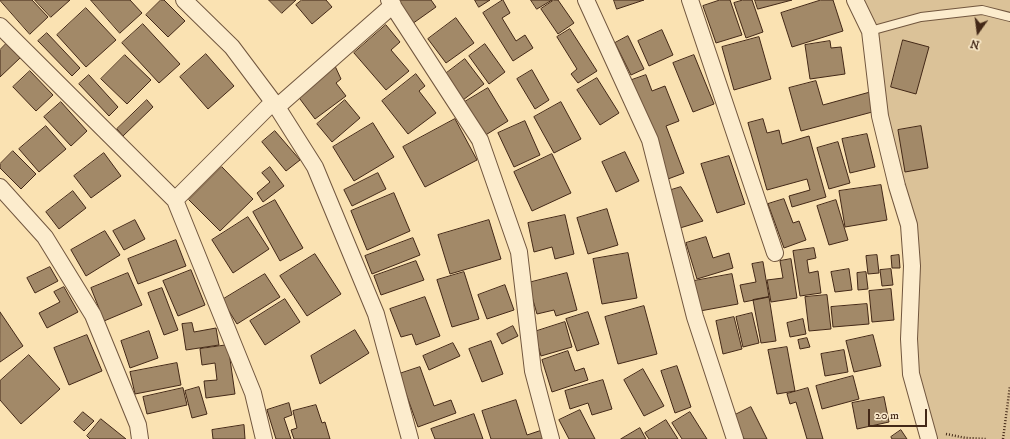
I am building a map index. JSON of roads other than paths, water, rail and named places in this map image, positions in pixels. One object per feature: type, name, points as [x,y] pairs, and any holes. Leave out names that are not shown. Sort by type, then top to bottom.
[{"type":"street","points":[[184,0],[232,47],[275,104],[315,166],[376,314],[410,439]]},
{"type":"street","points":[[586,0],[650,140],[695,317],[735,439]]},
{"type":"street","points":[[690,0],[775,253]]},
{"type":"street","points":[[855,0],[870,31],[880,116],[897,186],[909,225],[912,266],[909,339],[911,374],[929,439]]},
{"type":"street","points":[[175,200],[275,104],[391,3],[480,140],[519,252],[533,372],[551,439]]},
{"type":"street","points":[[0,26],[175,200],[253,392],[264,439]]},
{"type":"street","points":[[0,187],[45,237],[93,315],[138,425],[140,439]]},
{"type":"lane","points":[[870,31],[921,17],[982,10],[1010,17]]}]
